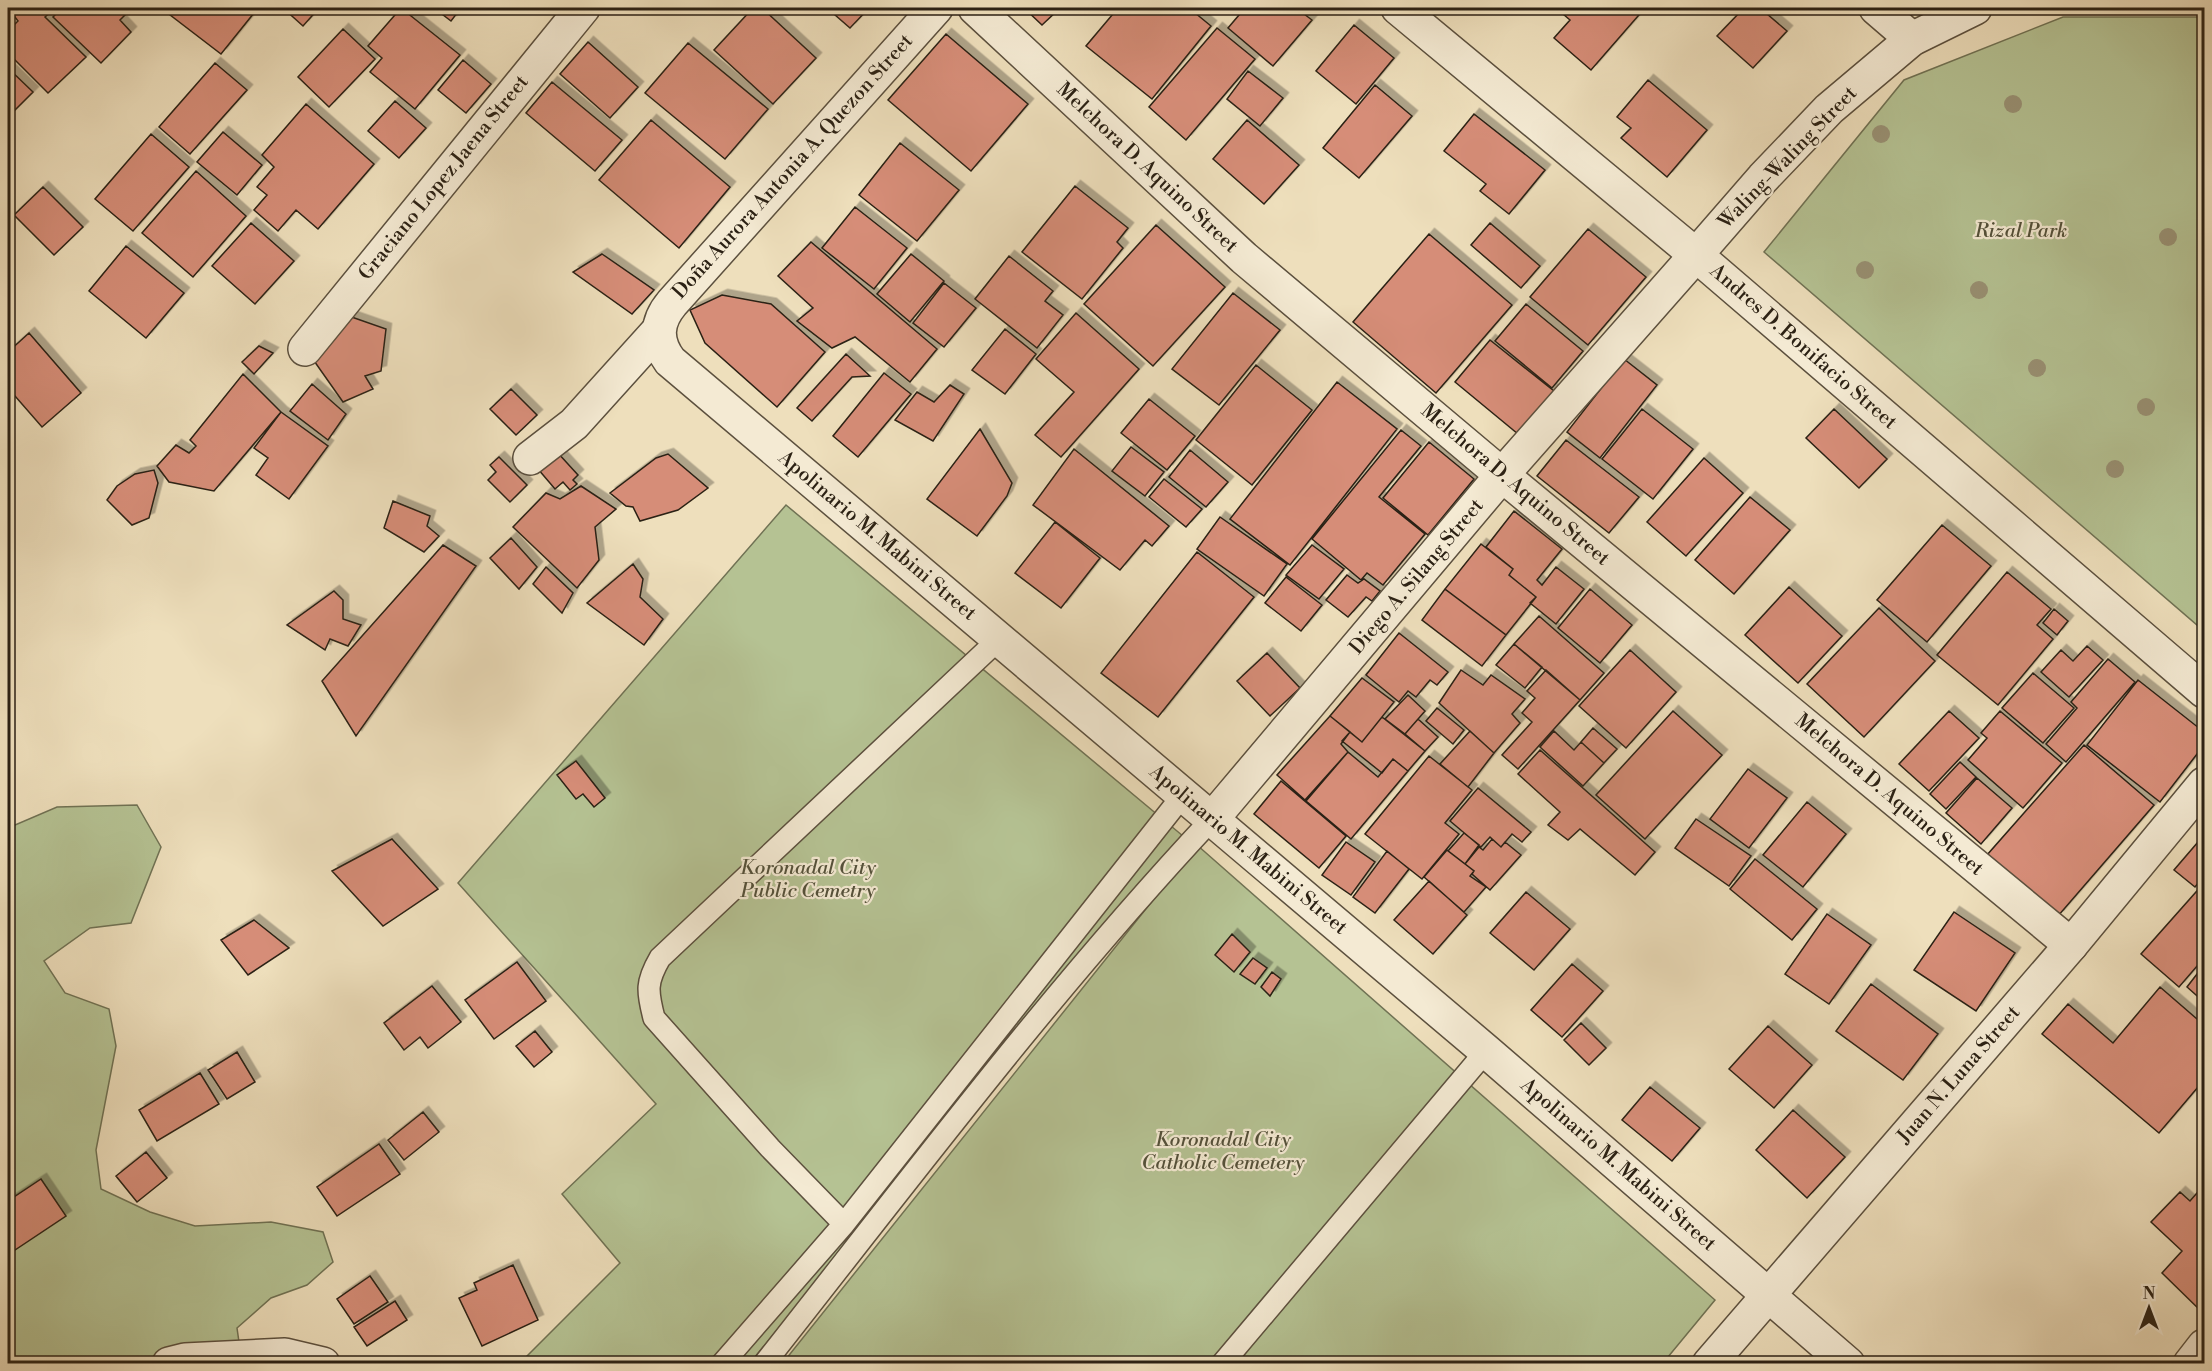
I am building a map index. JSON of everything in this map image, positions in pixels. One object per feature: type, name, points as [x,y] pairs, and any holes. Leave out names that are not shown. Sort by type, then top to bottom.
[{"type":"street","name":"Graciano Lopez Jaena Street","points":[[305,349],[583,8]]},
{"type":"street","name":"Doña Aurora Antonia A. Quezon Street","points":[[531,458],[574,424],[658,331],[662,315],[672,303],[936,8]]},
{"type":"street","name":"Melchora D. Aquino Street","points":[[975,8],[1244,258],[1502,476],[2071,945]]},
{"type":"street","name":"Andres D. Bonifacio Street","points":[[1398,8],[1696,255],[2205,691]]},
{"type":"street","points":[[1876,8],[1912,39]]},
{"type":"street","name":"Waling-Waling Street","points":[[1696,255],[1763,178],[1829,109],[1912,39],[1975,8]]},
{"type":"street","name":"Diego A. Silang Street","points":[[1212,819],[1502,476],[1696,255]]},
{"type":"street","name":"Apolinario M. Mabini Street","points":[[658,331],[661,349],[670,361],[1486,1051],[1848,1364]]},
{"type":"street","name":"Juan N. Luna Street","points":[[1708,1364],[2071,945],[2205,784]]},
{"type":"street","points":[[2190,1364],[2205,1346]]},
{"type":"street","points":[[169,1364],[186,1360],[285,1355],[324,1364]]},
{"type":"lane","points":[[844,1224],[770,1148],[654,1018],[648,994],[650,975],[660,957],[999,639]]},
{"type":"lane","points":[[722,1364],[844,1224],[1183,795]]},
{"type":"lane","points":[[764,1364],[916,1170],[1069,981],[1149,887],[1212,819]]},
{"type":"lane","points":[[1222,1364],[1486,1051]]},
{"type":"green space","name":"Rizal Park","points":[[2063,17],[2204,17],[2204,631],[1764,252],[1904,80]]},
{"type":"green space","name":"Koronadal City Public Cemetry","points":[[786,505],[1183,836],[750,1363],[520,1363],[620,1263],[562,1194],[656,1104],[458,883]]},
{"type":"green space","points":[[137,805],[161,847],[131,923],[90,928],[44,961],[65,993],[109,1009],[116,1046],[96,1150],[101,1189],[150,1212],[195,1226],[271,1222],[323,1232],[333,1262],[307,1285],[271,1298],[237,1328],[242,1363],[8,1364],[8,828],[57,807]]},
{"type":"green space","name":"Koronadal City Catholic Cemetery","points":[[1197,845],[1715,1300],[1663,1363],[782,1364]]},
{"type":"building","points":[[8,8],[55,8],[45,17],[86,57],[48,93],[8,53],[8,31],[18,21]]},
{"type":"building","points":[[62,8],[132,8],[120,20],[131,32],[101,63],[53,17]]},
{"type":"building","points":[[161,8],[258,8],[221,54]]},
{"type":"building","points":[[283,8],[319,8],[303,26]]},
{"type":"building","points":[[401,8],[460,55],[415,109],[370,72],[382,58],[368,46]]},
{"type":"building","points":[[434,8],[461,8],[451,21]]},
{"type":"building","points":[[753,8],[762,8],[816,58],[773,104],[714,50]]},
{"type":"building","points":[[827,8],[869,8],[850,28]]},
{"type":"building","points":[[1024,8],[1060,8],[1042,25]]},
{"type":"building","points":[[1118,8],[1189,8],[1211,26],[1152,99],[1086,46]]},
{"type":"building","points":[[1245,8],[1296,8],[1312,20],[1273,66],[1228,28]]},
{"type":"building","points":[[1556,8],[1645,8],[1591,70],[1554,38],[1570,20]]},
{"type":"building","points":[[1744,8],[1760,8],[1787,31],[1753,68],[1717,36]]},
{"type":"building","points":[[1354,25],[1394,58],[1356,104],[1316,71]]},
{"type":"building","points":[[1217,28],[1255,59],[1186,140],[1149,107]]},
{"type":"building","points":[[343,29],[375,59],[329,107],[298,77]]},
{"type":"building","points":[[946,34],[1028,104],[971,171],[888,100]]},
{"type":"building","points":[[588,42],[638,87],[610,118],[560,74]]},
{"type":"building","points":[[688,43],[768,109],[725,159],[645,93]]},
{"type":"building","points":[[463,60],[491,84],[466,113],[438,90]]},
{"type":"building","points":[[215,63],[247,90],[190,154],[159,127]]},
{"type":"building","points":[[8,68],[33,92],[8,117]]},
{"type":"building","points":[[1248,71],[1283,98],[1260,126],[1227,99]]},
{"type":"building","points":[[1648,80],[1707,130],[1667,177],[1621,138],[1631,128],[1617,117]]},
{"type":"building","points":[[552,82],[622,140],[595,171],[526,113]]},
{"type":"building","points":[[1375,85],[1412,116],[1359,178],[1323,148]]},
{"type":"building","points":[[395,101],[426,128],[399,158],[368,131]]},
{"type":"building","points":[[306,104],[374,164],[318,229],[296,210],[278,231],[254,210],[267,195],[257,187],[274,167],[262,155]]},
{"type":"building","points":[[1474,114],[1545,170],[1509,214],[1480,191],[1486,184],[1444,151]]},
{"type":"building","points":[[651,120],[730,187],[679,248],[599,180]]},
{"type":"building","points":[[1247,120],[1299,165],[1264,204],[1213,159]]},
{"type":"building","points":[[223,132],[262,165],[237,195],[197,162]]},
{"type":"building","points":[[151,134],[189,167],[133,231],[95,199]]},
{"type":"building","points":[[900,143],[959,190],[917,241],[859,195]]},
{"type":"building","points":[[196,171],[246,216],[193,277],[142,233]]},
{"type":"building","points":[[1075,186],[1128,228],[1117,242],[1123,248],[1082,299],[1022,252]]},
{"type":"building","points":[[43,187],[83,227],[54,255],[14,215]]},
{"type":"building","points":[[855,207],[907,248],[874,289],[822,248]]},
{"type":"building","points":[[251,223],[294,261],[255,304],[212,266]]},
{"type":"building","points":[[1490,223],[1540,266],[1521,288],[1471,245]]},
{"type":"building","points":[[1156,225],[1225,287],[1153,366],[1084,304]]},
{"type":"building","points":[[1588,229],[1646,277],[1588,345],[1530,297]]},
{"type":"building","points":[[1429,234],[1512,305],[1436,393],[1353,322]]},
{"type":"building","points":[[811,242],[937,349],[910,382],[855,337],[832,348],[797,321],[813,308],[778,276]]},
{"type":"building","points":[[126,246],[184,293],[146,338],[89,291]]},
{"type":"building","points":[[602,254],[654,290],[632,314],[573,272]]},
{"type":"building","points":[[911,254],[944,281],[910,322],[877,294]]},
{"type":"building","points":[[1009,256],[1053,291],[1045,301],[1063,315],[1037,348],[975,299]]},
{"type":"building","points":[[944,283],[976,308],[944,347],[913,323]]},
{"type":"building","points":[[1233,293],[1280,330],[1219,405],[1172,369]]},
{"type":"building","points":[[722,295],[771,304],[825,352],[777,407],[705,343],[690,310]]},
{"type":"building","points":[[1526,304],[1583,351],[1552,388],[1495,341]]},
{"type":"building","points":[[1076,313],[1139,369],[1061,457],[1035,435],[1074,392],[1036,359]]},
{"type":"building","points":[[343,314],[386,329],[381,371],[365,376],[373,389],[343,402],[312,358]]},
{"type":"building","points":[[1005,329],[1036,354],[1005,394],[972,370]]},
{"type":"building","points":[[29,333],[81,393],[42,427],[8,388],[8,352]]},
{"type":"building","points":[[1490,340],[1554,391],[1518,434],[1455,382]]},
{"type":"building","points":[[259,346],[273,353],[254,374],[242,362]]},
{"type":"building","points":[[846,354],[870,376],[852,377],[812,421],[797,408]]},
{"type":"building","points":[[1624,359],[1657,385],[1600,458],[1567,432]]},
{"type":"building","points":[[1256,365],[1312,410],[1252,485],[1196,440]]},
{"type":"building","points":[[884,373],[911,394],[858,457],[833,436]]},
{"type":"building","points":[[243,374],[281,412],[214,491],[169,482],[157,466],[176,445],[189,453],[196,446],[190,440]]},
{"type":"building","points":[[1337,382],[1397,429],[1290,565],[1230,519]]},
{"type":"building","points":[[312,384],[346,414],[328,440],[290,411]]},
{"type":"building","points":[[950,385],[964,394],[933,441],[895,420],[917,392],[934,402]]},
{"type":"building","points":[[511,389],[537,415],[516,435],[490,409]]},
{"type":"building","points":[[1149,399],[1195,436],[1167,470],[1121,433]]},
{"type":"building","points":[[1642,409],[1693,449],[1653,499],[1602,459]]},
{"type":"building","points":[[1834,409],[1887,459],[1859,488],[1806,438]]},
{"type":"building","points":[[281,412],[328,446],[289,499],[256,475],[268,458],[254,448]]},
{"type":"building","points":[[980,429],[1012,483],[1007,496],[977,536],[927,499]]},
{"type":"building","points":[[1401,430],[1421,446],[1379,497],[1425,534],[1383,585],[1367,573],[1361,580],[1312,539]]},
{"type":"building","points":[[1566,440],[1639,497],[1609,533],[1537,476]]},
{"type":"building","points":[[1429,442],[1474,479],[1428,535],[1383,498]]},
{"type":"building","points":[[1131,447],[1164,472],[1145,496],[1112,471]]},
{"type":"building","points":[[1074,449],[1169,526],[1152,546],[1145,540],[1120,570],[1033,505]]},
{"type":"building","points":[[1190,450],[1228,482],[1206,507],[1169,477]]},
{"type":"building","points":[[557,452],[578,475],[573,480],[577,484],[570,490],[563,482],[555,489],[538,469]]},
{"type":"building","points":[[668,454],[708,488],[678,510],[640,521],[633,507],[626,506],[610,493],[656,458]]},
{"type":"building","points":[[499,457],[527,485],[510,502],[488,480],[496,472],[490,465]]},
{"type":"building","points":[[1704,458],[1743,493],[1686,556],[1647,522]]},
{"type":"building","points":[[154,470],[158,483],[149,518],[132,525],[107,500],[117,486],[135,474]]},
{"type":"building","points":[[1164,479],[1202,509],[1186,527],[1149,497]]},
{"type":"building","points":[[581,486],[616,509],[595,527],[599,560],[577,588],[513,527],[546,493],[560,499]]},
{"type":"building","points":[[1750,497],[1790,530],[1734,594],[1695,560]]},
{"type":"building","points":[[393,501],[430,516],[427,526],[439,536],[424,552],[384,528]]},
{"type":"building","points":[[1514,511],[1562,549],[1537,580],[1542,585],[1556,567],[1584,589],[1556,624],[1530,603],[1536,597],[1509,575],[1513,569],[1486,547]]},
{"type":"building","points":[[1220,517],[1287,564],[1264,596],[1197,549]]},
{"type":"building","points":[[1055,522],[1100,558],[1061,608],[1015,573]]},
{"type":"building","points":[[1942,525],[1991,566],[1927,642],[1877,600]]},
{"type":"building","points":[[511,538],[537,567],[519,589],[490,558]]},
{"type":"building","points":[[1481,544],[1513,569],[1509,575],[1536,597],[1506,635],[1445,589]]},
{"type":"building","points":[[443,545],[476,566],[356,736],[322,681]]},
{"type":"building","points":[[1312,545],[1344,569],[1319,599],[1286,575]]},
{"type":"building","points":[[1197,552],[1254,597],[1158,717],[1101,673]]},
{"type":"building","points":[[633,564],[643,579],[640,597],[663,619],[644,645],[587,603]]},
{"type":"building","points":[[546,567],[573,593],[562,613],[533,584]]},
{"type":"building","points":[[2007,572],[2051,609],[2037,625],[2053,639],[1998,705],[1937,655]]},
{"type":"building","points":[[1347,575],[1358,583],[1364,579],[1380,591],[1372,601],[1366,597],[1348,617],[1326,600]]},
{"type":"building","points":[[1286,577],[1322,605],[1301,631],[1265,603]]},
{"type":"building","points":[[1789,587],[1842,636],[1798,683],[1745,635]]},
{"type":"building","points":[[1445,589],[1506,635],[1482,666],[1422,620]]},
{"type":"building","points":[[1590,589],[1632,625],[1600,663],[1558,628]]},
{"type":"building","points":[[334,591],[343,600],[343,619],[361,625],[348,646],[330,639],[325,650],[287,625]]},
{"type":"building","points":[[1879,608],[1935,661],[1864,737],[1807,684]]},
{"type":"building","points":[[2054,609],[2068,621],[2057,635],[2043,623]]},
{"type":"building","points":[[1539,616],[1604,673],[1580,700],[1514,644]]},
{"type":"building","points":[[1399,633],[1448,672],[1437,685],[1430,680],[1416,697],[1408,691],[1399,702],[1366,675]]},
{"type":"building","points":[[1514,644],[1542,667],[1525,688],[1496,665]]},
{"type":"building","points":[[2087,646],[2103,660],[2069,697],[2041,672],[2061,650],[2073,661]]},
{"type":"building","points":[[1630,650],[1676,692],[1626,748],[1579,706]]},
{"type":"building","points":[[1267,653],[1300,688],[1270,716],[1237,681]]},
{"type":"building","points":[[2108,659],[2135,682],[2066,762],[2046,744],[2077,708],[2071,702]]},
{"type":"building","points":[[1461,670],[1483,685],[1491,675],[1525,699],[1512,714],[1520,723],[1494,753],[1439,703]]},
{"type":"building","points":[[1546,670],[1580,700],[1518,769],[1502,755],[1532,722],[1522,713],[1535,698],[1527,691]]},
{"type":"building","points":[[2033,673],[2074,708],[2043,743],[2002,708]]},
{"type":"building","points":[[1362,678],[1394,702],[1362,742],[1330,716]]},
{"type":"building","points":[[2138,680],[2204,732],[2204,745],[2160,802],[2087,745]]},
{"type":"building","points":[[1408,695],[1425,711],[1405,734],[1385,719]]},
{"type":"building","points":[[1437,708],[1464,730],[1453,744],[1426,721]]},
{"type":"building","points":[[1673,711],[1722,755],[1645,839],[1596,795]]},
{"type":"building","points":[[1949,711],[1979,738],[1929,791],[1899,764]]},
{"type":"building","points":[[2000,711],[2062,763],[2023,808],[1968,760],[1987,738],[1981,733]]},
{"type":"building","points":[[1330,716],[1350,732],[1341,744],[1348,752],[1305,800],[1277,775]]},
{"type":"building","points":[[1382,717],[1425,751],[1408,771],[1393,759],[1382,773],[1342,741],[1350,732],[1362,742]]},
{"type":"building","points":[[1418,719],[1438,737],[1425,751],[1405,734]]},
{"type":"building","points":[[1593,728],[1617,749],[1604,763],[1581,742]]},
{"type":"building","points":[[1470,731],[1494,753],[1468,787],[1440,764]]},
{"type":"building","points":[[1554,731],[1574,750],[1581,742],[1604,763],[1583,786],[1540,747]]},
{"type":"building","points":[[2084,745],[2154,805],[2058,916],[1987,855]]},
{"type":"building","points":[[1540,750],[1655,852],[1635,875],[1580,829],[1568,840],[1548,825],[1560,812],[1518,774]]},
{"type":"building","points":[[1348,752],[1378,777],[1393,759],[1408,771],[1351,839],[1306,801]]},
{"type":"building","points":[[1429,756],[1472,790],[1445,823],[1459,834],[1422,879],[1365,834]]},
{"type":"building","points":[[576,761],[605,798],[594,807],[583,794],[576,799],[557,775]]},
{"type":"building","points":[[1960,762],[1976,777],[1946,809],[1930,794]]},
{"type":"building","points":[[1748,769],[1787,798],[1749,848],[1710,819]]},
{"type":"building","points":[[1977,778],[2012,808],[1981,844],[1946,813]]},
{"type":"building","points":[[1281,781],[1346,836],[1319,868],[1254,814]]},
{"type":"building","points":[[1478,788],[1531,832],[1522,842],[1512,834],[1501,847],[1490,837],[1481,847],[1450,821]]},
{"type":"building","points":[[1807,802],[1846,834],[1803,887],[1763,855]]},
{"type":"building","points":[[1696,819],[1751,856],[1729,886],[1675,848]]},
{"type":"building","points":[[1464,833],[1479,845],[1465,864],[1448,851]]},
{"type":"building","points":[[2204,835],[2204,876],[2195,887],[2174,870]]},
{"type":"building","points":[[392,839],[438,889],[383,926],[332,871]]},
{"type":"building","points":[[1492,839],[1501,847],[1505,842],[1521,855],[1490,890],[1472,874],[1474,871],[1465,864],[1479,847],[1483,850]]},
{"type":"building","points":[[1346,842],[1375,862],[1351,895],[1322,875]]},
{"type":"building","points":[[1447,850],[1474,871],[1470,876],[1486,887],[1464,912],[1424,877]]},
{"type":"building","points":[[1387,851],[1409,869],[1375,913],[1353,897]]},
{"type":"building","points":[[1755,859],[1817,909],[1792,940],[1730,889]]},
{"type":"building","points":[[1429,881],[1467,915],[1433,954],[1394,920]]},
{"type":"building","points":[[2204,883],[2204,958],[2179,987],[2141,954]]},
{"type":"building","points":[[1526,892],[1570,929],[1534,970],[1490,933]]},
{"type":"building","points":[[1954,912],[2015,953],[1976,1011],[1914,970]]},
{"type":"building","points":[[1827,914],[1871,945],[1829,1004],[1785,974]]},
{"type":"building","points":[[254,920],[289,948],[248,975],[221,940]]},
{"type":"building","points":[[1232,934],[1250,952],[1234,972],[1215,955]]},
{"type":"building","points":[[1253,958],[1267,968],[1255,984],[1240,974]]},
{"type":"building","points":[[517,962],[546,1001],[494,1039],[465,1000]]},
{"type":"building","points":[[1572,964],[1603,991],[1562,1037],[1531,1010]]},
{"type":"building","points":[[2204,965],[2204,1002],[2187,987]]},
{"type":"building","points":[[1272,972],[1281,979],[1270,996],[1261,987]]},
{"type":"building","points":[[1871,984],[1938,1034],[1903,1080],[1836,1031]]},
{"type":"building","points":[[432,986],[461,1022],[428,1048],[420,1037],[404,1050],[384,1023]]},
{"type":"building","points":[[2160,987],[2204,1025],[2204,1080],[2159,1133],[2042,1034],[2068,1004],[2113,1043]]},
{"type":"building","points":[[1581,1023],[1606,1048],[1589,1065],[1564,1040]]},
{"type":"building","points":[[1768,1026],[1812,1065],[1774,1108],[1729,1069]]},
{"type":"building","points":[[535,1031],[552,1052],[534,1067],[516,1046]]},
{"type":"building","points":[[237,1052],[255,1082],[227,1099],[208,1070]]},
{"type":"building","points":[[200,1073],[219,1104],[157,1141],[139,1110]]},
{"type":"building","points":[[1650,1087],[1700,1128],[1672,1161],[1622,1120]]},
{"type":"building","points":[[1793,1110],[1845,1157],[1807,1198],[1756,1150]]},
{"type":"building","points":[[423,1112],[439,1132],[404,1160],[388,1140]]},
{"type":"building","points":[[379,1144],[400,1174],[337,1216],[317,1187]]},
{"type":"building","points":[[146,1152],[167,1178],[137,1202],[116,1176]]},
{"type":"building","points":[[41,1179],[66,1216],[15,1250],[8,1239],[8,1201]]},
{"type":"building","points":[[2204,1185],[2204,1314],[2162,1273],[2182,1251],[2151,1222],[2180,1192],[2190,1201]]},
{"type":"building","points":[[513,1265],[538,1320],[482,1346],[459,1298],[477,1290],[474,1283]]},
{"type":"building","points":[[370,1276],[388,1302],[354,1324],[337,1299]]},
{"type":"building","points":[[395,1301],[407,1320],[367,1346],[354,1327]]}]
